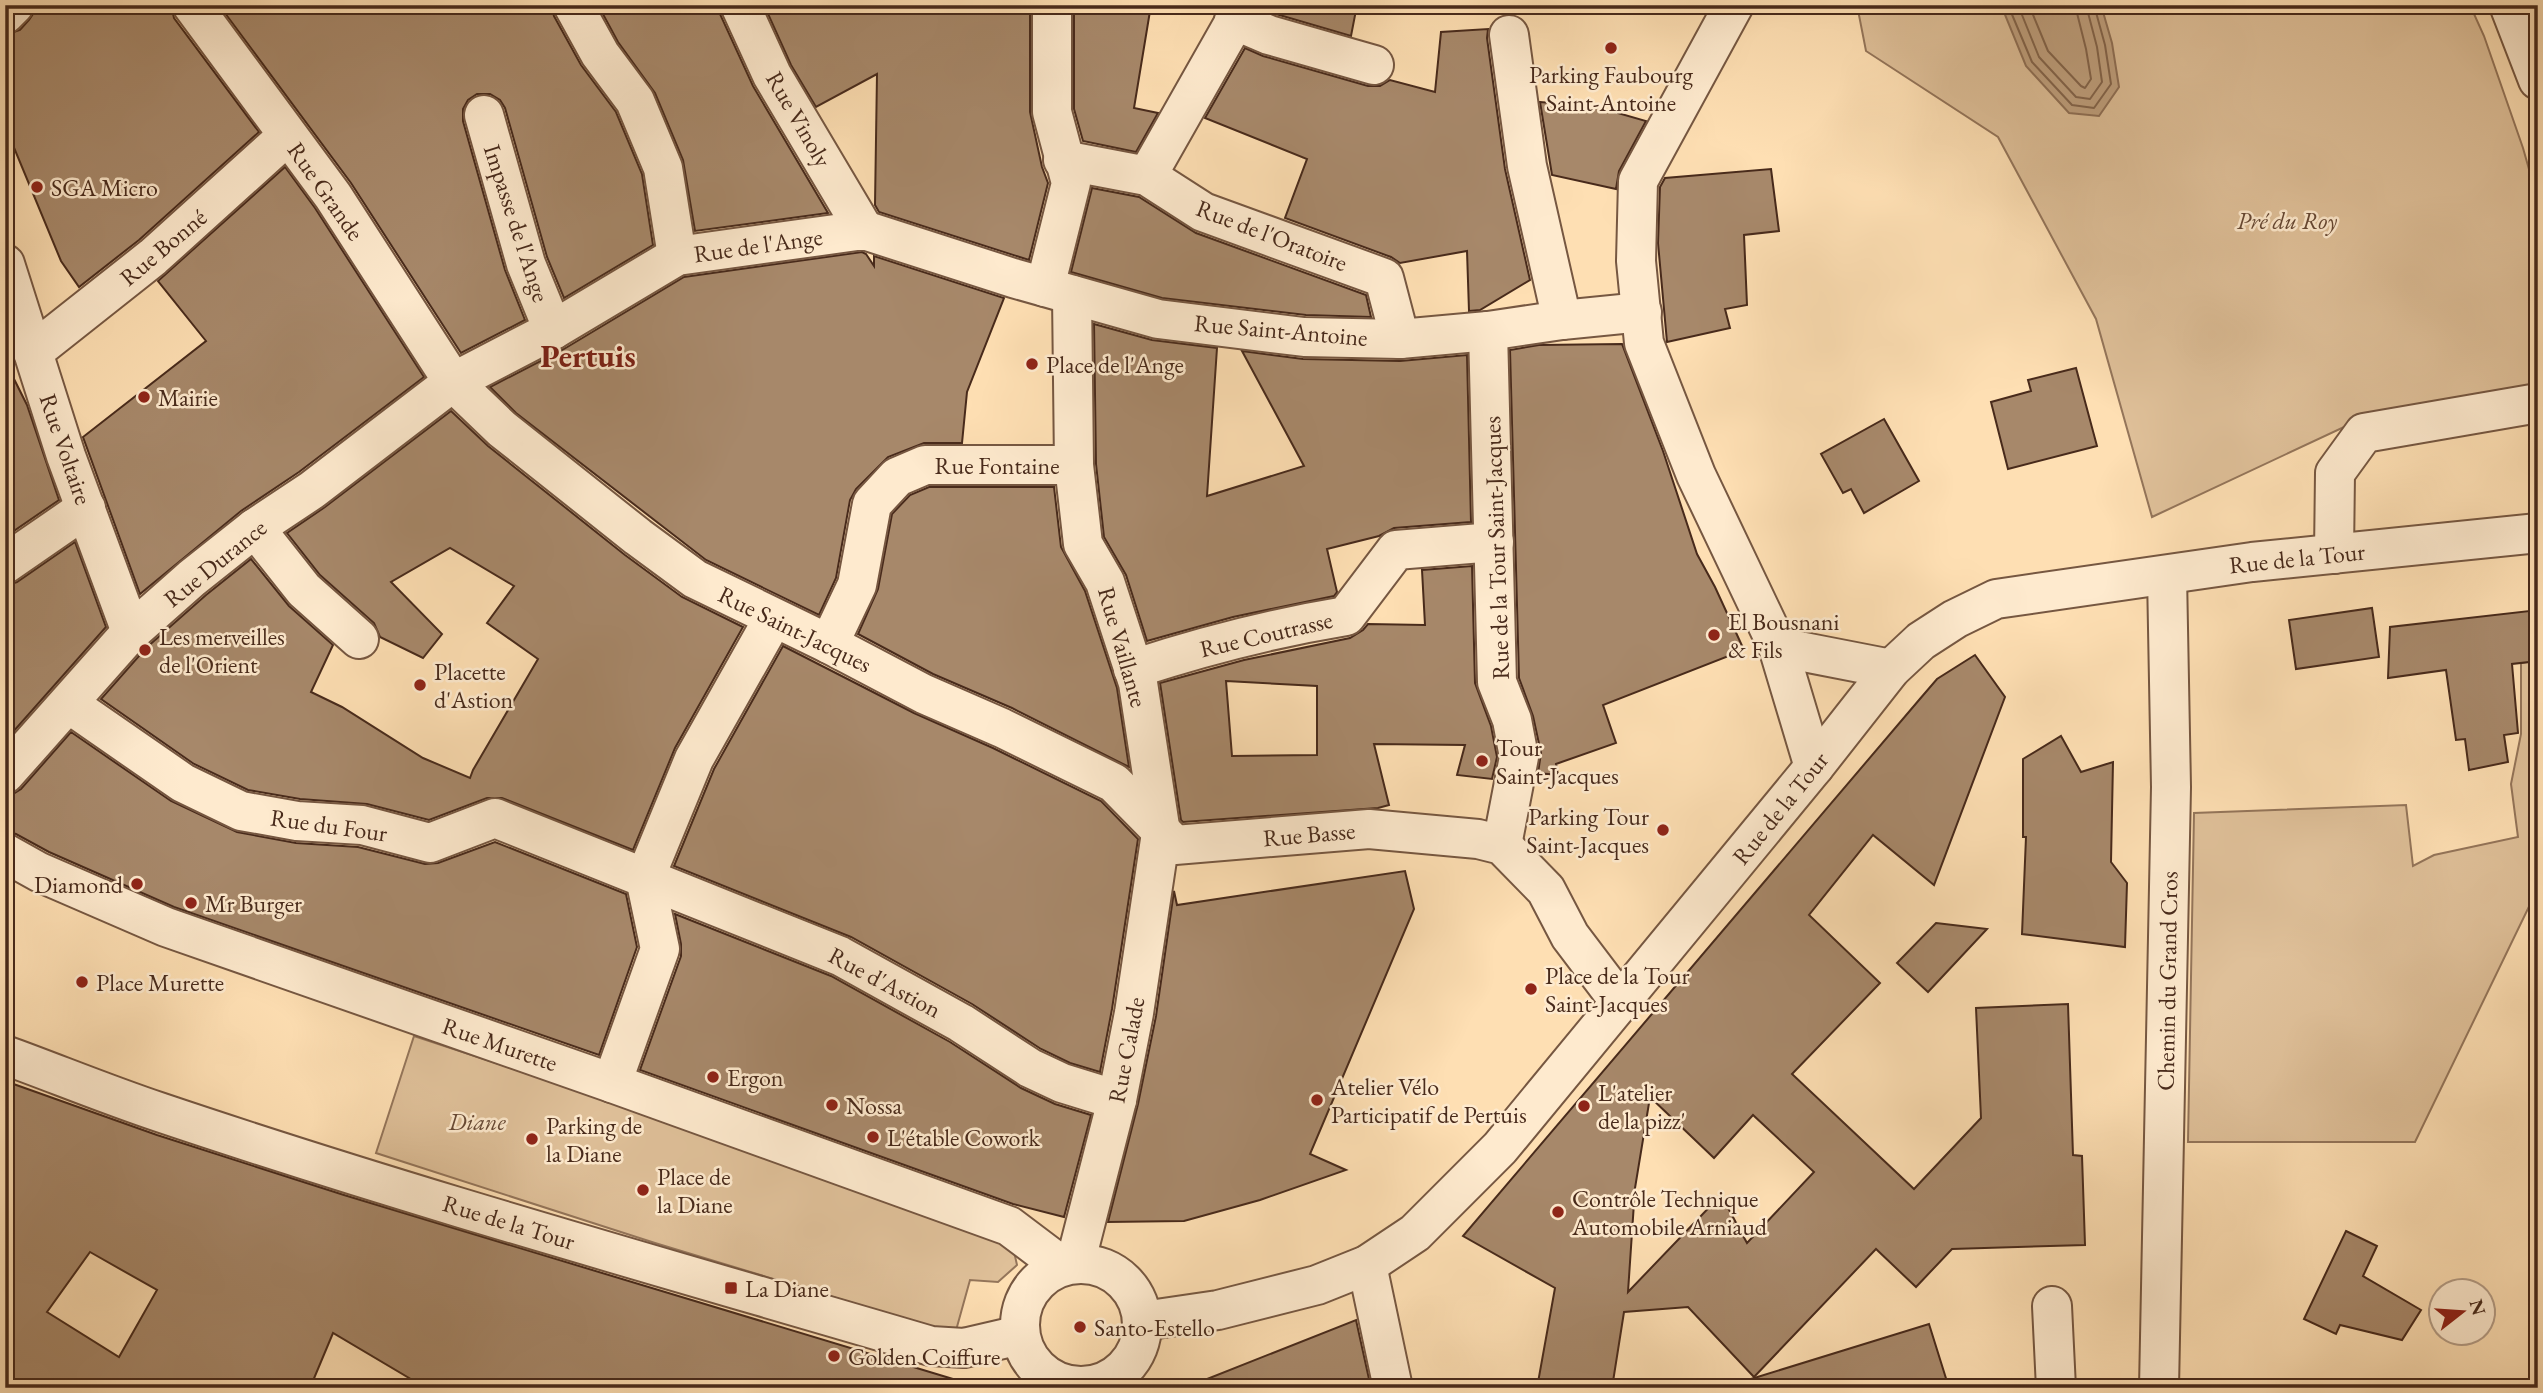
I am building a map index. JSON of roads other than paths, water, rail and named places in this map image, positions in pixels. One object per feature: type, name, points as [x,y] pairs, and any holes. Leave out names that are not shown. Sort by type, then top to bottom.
[{"type":"street","points":[[5,14],[14,5]]},
{"type":"street","points":[[573,5],[600,54],[635,101],[663,168],[677,256]]},
{"type":"street","name":"Rue Vinoly","points":[[740,5],[772,75],[864,230]]},
{"type":"street","name":"Rue Vaillante","points":[[1052,5],[1052,112],[1071,183],[1059,291],[1083,544],[1105,582],[1138,683],[1161,833]]},
{"type":"street","points":[[1734,5],[1638,181],[1636,261],[1644,343],[1696,475],[1778,647],[1814,767]]},
{"type":"street","points":[[2509,5],[2538,80]]},
{"type":"street","name":"Rue Grande","points":[[198,7],[287,136],[333,196],[453,382]]},
{"type":"street","points":[[1147,176],[1239,13],[1269,35],[1374,65]]},
{"type":"street","points":[[1509,35],[1527,166],[1562,320]]},
{"type":"street","name":"Impasse de l'Ange","points":[[484,116],[526,264],[553,330]]},
{"type":"street","name":"Rue Bonné","points":[[33,352],[143,266],[287,136]]},
{"type":"street","name":"Rue de l'Oratoire","points":[[1063,160],[1147,176],[1203,212],[1384,278],[1400,339]]},
{"type":"street","name":"Rue de l'Ange","points":[[453,382],[553,330],[677,256],[864,230],[1059,291]]},
{"type":"street","name":"Rue Voltaire","points":[[5,264],[11,306],[33,352],[131,632]]},
{"type":"street","name":"Rue Saint-Antoine","points":[[1059,291],[1171,320],[1304,337],[1400,339],[1642,312]]},
{"type":"street","name":"Rue de la Tour Saint-Jacques","points":[[1488,331],[1497,681],[1512,720],[1519,757],[1502,845]]},
{"type":"street","name":"Rue Durance","points":[[5,774],[131,632],[192,578],[255,528],[312,490],[453,382]]},
{"type":"street","name":"Rue Saint-Jacques","points":[[453,382],[502,429],[695,579],[924,694],[1002,728],[1114,783],[1161,833]]},
{"type":"street","points":[[2334,554],[2335,473],[2364,433],[2538,403]]},
{"type":"street","name":"Rue Fontaine","points":[[829,644],[857,585],[872,504],[897,477],[925,465],[1074,465]]},
{"type":"street","points":[[5,564],[86,508]]},
{"type":"street","points":[[255,528],[304,590],[359,639]]},
{"type":"street","name":"Rue de la Tour","points":[[1143,1321],[1217,1310],[1317,1285],[1367,1265],[1415,1233],[1500,1148],[1814,767],[1891,669],[1921,641],[1955,619],[1996,599],[2252,562],[2538,533]]},
{"type":"street","name":"Rue Coutrasse","points":[[1133,669],[1276,628],[1346,616],[1396,550],[1494,542]]},
{"type":"street","name":"Chemin du Grand Cros","points":[[2159,1388],[2171,787],[2167,575]]},
{"type":"street","points":[[612,1083],[660,949],[645,878],[694,759],[773,619]]},
{"type":"street","points":[[1778,647],[1891,669]]},
{"type":"street","name":"Rue du Four","points":[[69,704],[183,783],[241,811],[297,821],[362,825],[430,843],[495,818],[645,878]]},
{"type":"street","name":"Rue Basse","points":[[1161,833],[1175,845],[1369,829],[1478,839],[1502,845]]},
{"type":"street","name":"Rue Calade","points":[[1069,1265],[1117,1100],[1134,1013],[1161,833]]},
{"type":"street","points":[[1502,845],[1546,890],[1570,936],[1620,1002]]},
{"type":"street","name":"Rue Murette","points":[[5,853],[39,872],[166,927],[612,1083],[998,1228],[1009,1226],[1069,1265]]},
{"type":"street","name":"Rue d'Astion","points":[[645,878],[840,956],[961,1023],[1030,1068],[1062,1083],[1117,1100]]},
{"type":"street","name":"Rue de la Tour","points":[[5,1055],[158,1112],[546,1234],[931,1346],[967,1338],[1020,1335]]},
{"type":"street","points":[[1069,1265],[1094,1265],[1113,1272],[1128,1284],[1138,1302],[1143,1321],[1140,1343],[1129,1363],[1112,1378],[1090,1386],[1067,1387],[1045,1376],[1029,1358],[1020,1335],[1021,1313],[1028,1293],[1043,1276],[1069,1265]]},
{"type":"street","points":[[1367,1265],[1393,1388]]},
{"type":"street","points":[[2052,1306],[2056,1388]]},
{"type":"water","points":[[2001,5],[2101,5],[2112,43],[2119,87],[2099,116],[2069,113],[2026,66]]},
{"type":"place","name":"Parking Faubourg Saint-Antoine","points":[[1611,48]]},
{"type":"place","name":"SGA Micro","points":[[37,187]]},
{"type":"place","name":"Place de l'Ange","points":[[1032,364]]},
{"type":"place","name":"Mairie","points":[[144,397]]},
{"type":"place","name":"El Bousnani & Fils","points":[[1714,635]]},
{"type":"place","name":"Les merveilles de l'Orient","points":[[145,650]]},
{"type":"place","name":"Placette d'Astion","points":[[420,685]]},
{"type":"place","name":"Tour Saint-Jacques","points":[[1482,761]]},
{"type":"place","name":"Parking Tour Saint-Jacques","points":[[1663,830]]},
{"type":"place","name":"Diamond","points":[[137,884]]},
{"type":"place","name":"Mr Burger","points":[[191,903]]},
{"type":"place","name":"Place Murette","points":[[82,982]]},
{"type":"place","name":"Place de la Tour Saint-Jacques","points":[[1531,989]]},
{"type":"place","name":"Ergon","points":[[713,1077]]},
{"type":"place","name":"Atelier Vélo Participatif de Pertuis","points":[[1317,1100]]},
{"type":"place","name":"Nossa","points":[[832,1105]]},
{"type":"place","name":"L'atelier de la pizz'","points":[[1584,1106]]},
{"type":"place","name":"L'étable Cowork","points":[[873,1137]]},
{"type":"place","name":"Parking de la Diane","points":[[532,1139]]},
{"type":"place","name":"Place de la Diane","points":[[643,1190]]},
{"type":"place","name":"Contrôle Technique Automobile Arniaud","points":[[1558,1212]]},
{"type":"place","name":"La Diane","points":[[731,1288]]},
{"type":"place","name":"Santo-Estello","points":[[1080,1327]]},
{"type":"place","name":"Golden Coiffure","points":[[834,1356]]},
{"type":"district","name":"Pertuis","points":[[588,356]]},
{"type":"park label","name":"Pré du Roy","points":[[2287,220]]},
{"type":"park label","name":"Diane","points":[[477,1121]]}]
